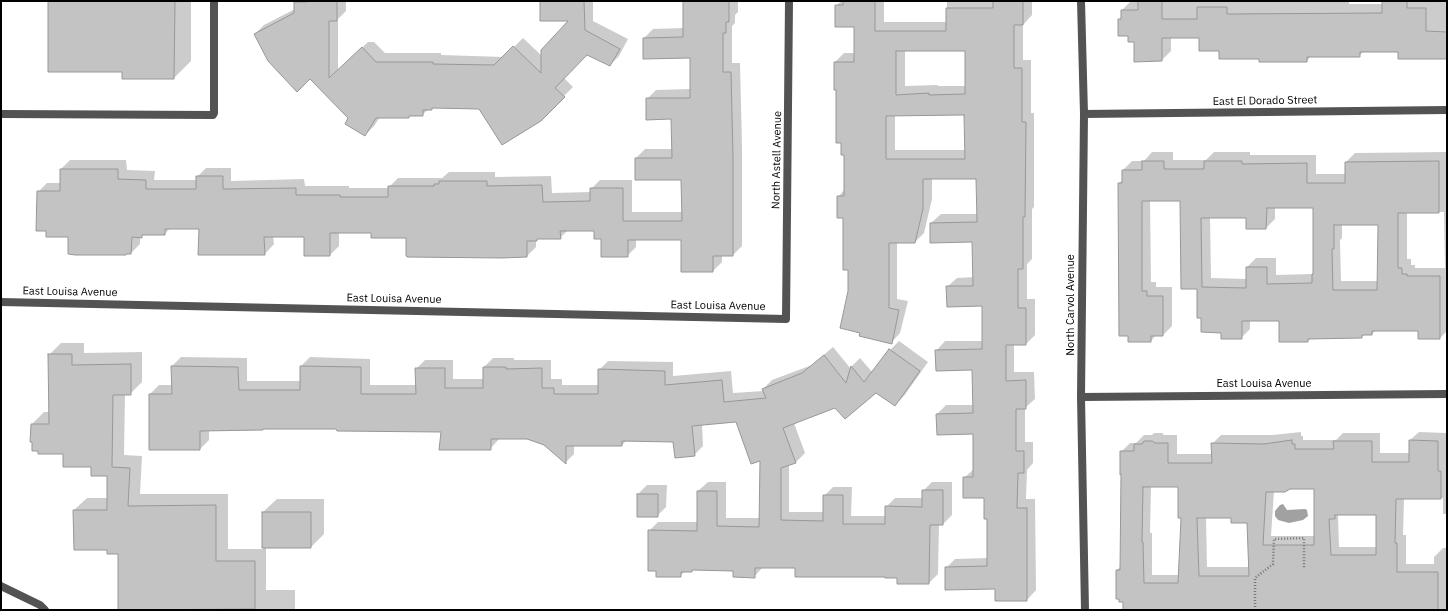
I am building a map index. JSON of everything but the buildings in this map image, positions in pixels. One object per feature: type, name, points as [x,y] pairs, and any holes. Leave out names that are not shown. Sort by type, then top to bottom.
[{"type":"street","points":[[1,114],[213,115],[214,1]]},
{"type":"street","name":"North Astell Avenue","points":[[786,319],[789,1]]},
{"type":"street","name":"North Carvol Avenue","points":[[1081,1],[1084,114],[1082,396],[1085,610]]},
{"type":"street","name":"East El Dorado Street","points":[[1084,114],[1447,110]]},
{"type":"street","name":"East Louisa Avenue","points":[[1,302],[786,319]]},
{"type":"street","name":"East Louisa Avenue","points":[[1082,396],[1447,394]]},
{"type":"street","points":[[1,586],[40,605],[45,610]]},
{"type":"path","points":[[1255,610],[1255,578],[1273,564],[1274,539],[1304,538],[1304,569]]},
{"type":"shaded area","points":[[1283,504],[1287,510],[1305,509],[1307,510],[1308,516],[1303,520],[1289,523],[1278,520],[1275,516],[1275,511],[1280,505]]}]
